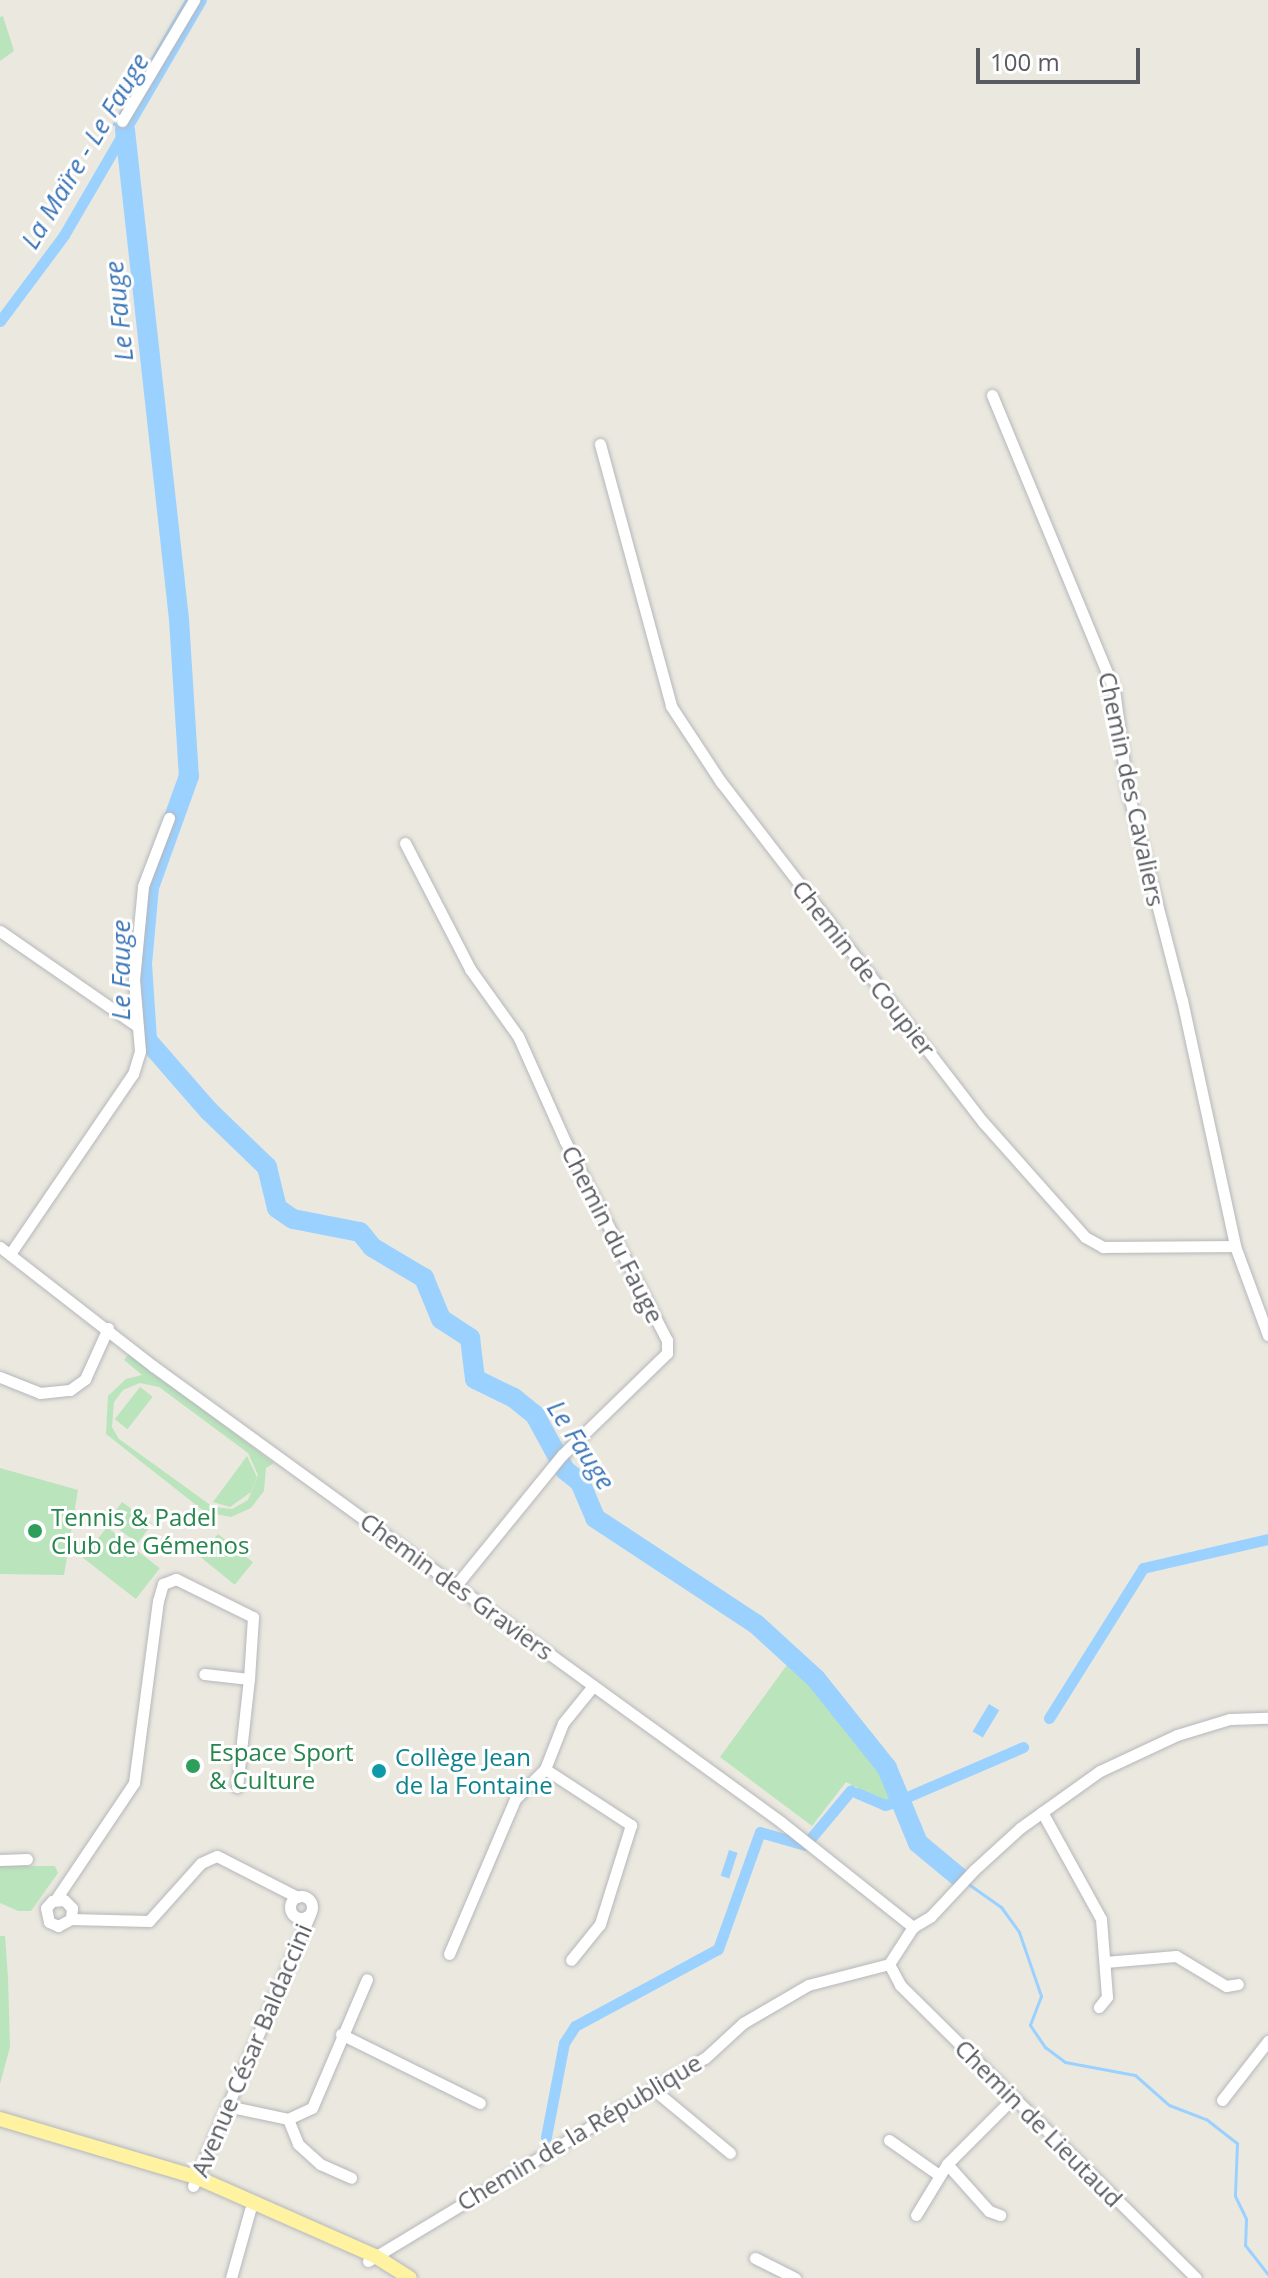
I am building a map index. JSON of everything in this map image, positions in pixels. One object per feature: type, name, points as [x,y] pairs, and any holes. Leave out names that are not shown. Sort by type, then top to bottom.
[{"type":"main road","points":[[0,2119],[91,2145],[194,2182],[410,2278]]},
{"type":"main road","points":[[194,2182],[250,2210],[371,2259],[403,2278]]},
{"type":"street","points":[[122,121],[194,0]]},
{"type":"street","name":"Chemin des Cavaliers","points":[[992,395],[1114,689],[1127,788],[1182,1000],[1235,1246]]},
{"type":"street","name":"Chemin de Coupier","points":[[600,444],[671,706],[721,782],[983,1122],[1085,1237],[1103,1247],[1235,1246]]},
{"type":"street","points":[[5,1250],[133,1074],[140,1051],[134,980],[143,886],[169,818]]},
{"type":"street","name":"Chemin du Fauge","points":[[405,843],[470,969],[518,1036],[565,1141],[667,1340],[667,1353],[558,1458],[457,1584]]},
{"type":"street","points":[[0,931],[137,1026]]},
{"type":"street","points":[[1235,1246],[1268,1335]]},
{"type":"street","name":"Chemin des Graviers","points":[[5,1250],[153,1366],[457,1584],[833,1861],[913,1927]]},
{"type":"street","points":[[0,1377],[40,1393],[70,1390],[85,1379],[108,1328]]},
{"type":"street","points":[[56,1899],[70,1904],[71,1919],[62,1926],[49,1922],[46,1908],[56,1899],[134,1783],[163,1584],[176,1579],[253,1617],[237,1787]]},
{"type":"street","points":[[204,1674],[249,1679]]},
{"type":"street","points":[[449,1954],[515,1799],[545,1769],[563,1723],[593,1686]]},
{"type":"street","points":[[889,1964],[913,1927],[931,1916],[1042,1812],[1100,1771],[1177,1735],[1230,1719],[1268,1718]]},
{"type":"street","points":[[545,1769],[631,1825],[600,1924],[571,1960]]},
{"type":"street","points":[[1042,1812],[1101,1919],[1107,1997],[1099,2007]]},
{"type":"street","name":"Avenue César Baldaccini","points":[[71,1919],[149,1921],[201,1863],[217,1856],[297,1897],[291,1905],[293,1914],[310,1914],[194,2182]]},
{"type":"street","points":[[0,1860],[27,1859]]},
{"type":"street","points":[[1105,1962],[1176,1956],[1226,1986],[1238,1984]]},
{"type":"street","name":"Chemin de la République","points":[[371,2259],[705,2058],[743,2023],[808,1985],[889,1964]]},
{"type":"street","name":"Chemin de Lieutaud","points":[[889,1964],[900,1985],[1196,2278]]},
{"type":"street","points":[[227,2106],[288,2119],[312,2108],[367,1979]]},
{"type":"street","points":[[341,2034],[480,2103]]},
{"type":"street","points":[[1222,2100],[1268,2041]]},
{"type":"street","points":[[653,2089],[730,2153]]},
{"type":"street","points":[[916,2215],[947,2164],[1013,2098]]},
{"type":"street","points":[[288,2119],[298,2144],[320,2164],[351,2178]]},
{"type":"street","points":[[889,2140],[939,2175]]},
{"type":"street","points":[[947,2164],[989,2211],[1000,2215]]},
{"type":"street","points":[[231,2278],[250,2210]]},
{"type":"street","points":[[755,2258],[795,2278]]},
{"type":"green space","points":[[3,16],[14,51],[0,61],[0,17]]},
{"type":"green space","points":[[129,1354],[274,1463],[266,1468],[264,1491],[251,1508],[231,1517],[205,1512],[106,1434],[108,1396],[126,1379],[142,1375],[124,1360]],"holes":[[[140,1383],[159,1387],[248,1453],[258,1475],[248,1500],[232,1509],[213,1507],[119,1439],[112,1427],[114,1402],[123,1390]]]},
{"type":"green space","points":[[140,1387],[153,1397],[127,1429],[115,1419]]},
{"type":"green space","points":[[247,1456],[257,1477],[251,1492],[230,1507],[213,1502]]},
{"type":"green space","name":"Tennis & Padel Club de Gémenos","points":[[0,1468],[78,1490],[64,1575],[0,1574]]},
{"type":"green space","points":[[122,1502],[152,1524],[138,1543],[108,1521]]},
{"type":"green space","points":[[107,1527],[160,1568],[136,1599],[83,1558]]},
{"type":"green space","points":[[218,1534],[253,1562],[235,1585],[200,1557]]},
{"type":"green space","points":[[792,1658],[823,1689],[884,1766],[894,1799],[883,1801],[846,1782],[812,1826],[720,1757]]},
{"type":"green space","points":[[0,1866],[55,1866],[58,1873],[31,1911],[18,1911],[0,1903]]},
{"type":"green space","points":[[0,1936],[5,1936],[10,2047],[0,2084]]},
{"type":"water","points":[[989,1704],[999,1710],[983,1738],[973,1731]]},
{"type":"water","points":[[729,1850],[738,1853],[729,1878],[721,1876]]},
{"type":"waterway","points":[[125,130],[114,124],[186,0]]},
{"type":"waterway","name":"La Maïre - Le Fauge","points":[[0,321],[64,235],[201,0]]},
{"type":"waterway","name":"Le Fauge","points":[[125,130],[179,619],[189,776],[149,887],[142,964],[147,1040],[209,1111],[267,1167],[277,1208],[293,1219],[360,1232],[372,1247],[424,1278],[441,1319],[470,1338],[475,1379],[514,1398],[535,1415],[565,1470],[580,1482],[595,1518],[756,1624],[816,1679],[887,1768],[918,1843],[959,1877]]},
{"type":"waterway","points":[[1049,1718],[1143,1568],[1268,1539]]},
{"type":"waterway","points":[[900,1800],[1023,1747]]},
{"type":"waterway","points":[[811,1838],[851,1790]]},
{"type":"waterway","points":[[857,1793],[885,1805],[894,1802]]},
{"type":"waterway","points":[[546,2137],[564,2043],[575,2026],[718,1949],[760,1832],[805,1845]]},
{"type":"waterway","name":"Le Fauge","points":[[967,1883],[1001,1907],[1019,1932],[1041,1996],[1030,2025],[1045,2047],[1065,2062],[1135,2075],[1169,2105],[1206,2119],[1237,2143],[1235,2196],[1246,2219],[1245,2245],[1268,2274]]},
{"type":"place","name":"Tennis & Padel Club de Gémenos","points":[[35,1531]]},
{"type":"place","name":"Espace Sport & Culture","points":[[193,1766]]},
{"type":"place","name":"Collège Jean de la Fontaine","points":[[379,1771]]}]
